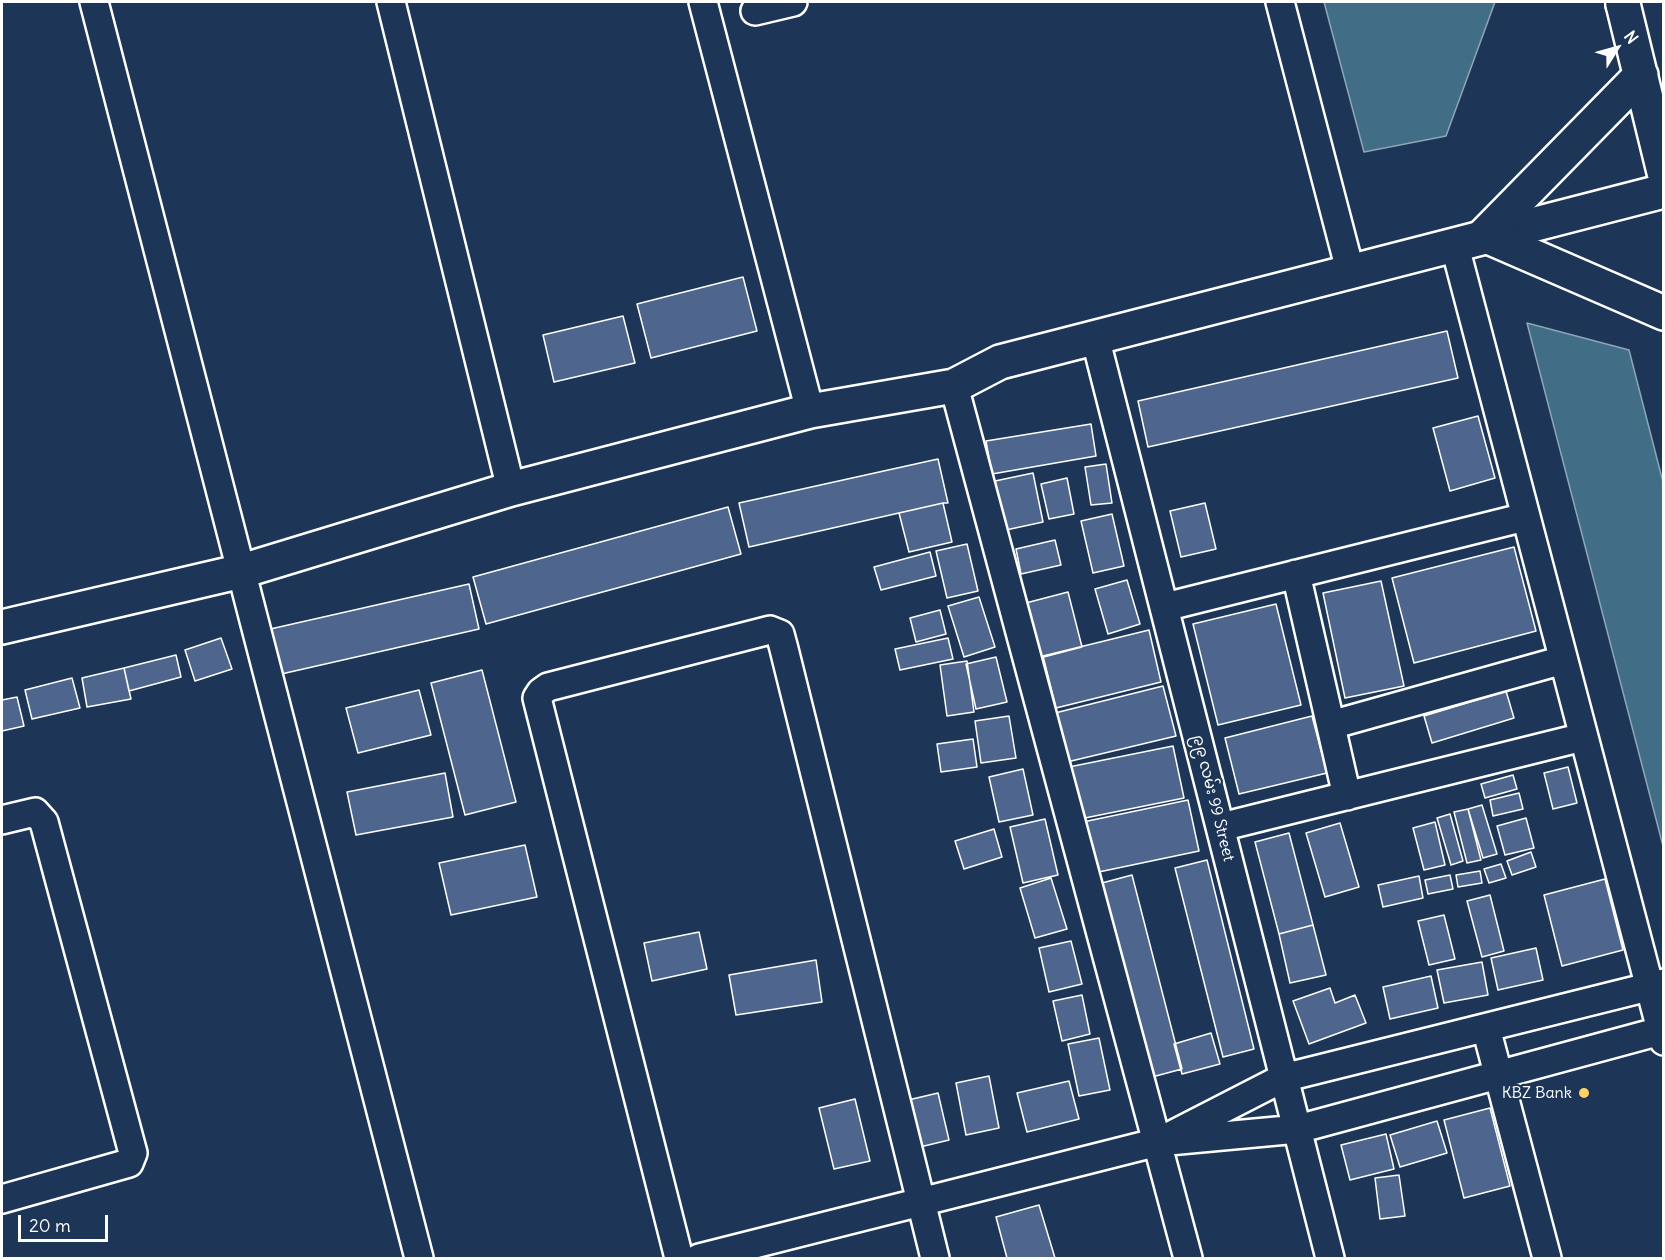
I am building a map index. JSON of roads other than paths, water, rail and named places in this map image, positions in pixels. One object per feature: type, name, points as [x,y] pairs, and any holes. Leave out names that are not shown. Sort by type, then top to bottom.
[{"type":"street","points":[[94,2],[419,1258]]},
{"type":"street","points":[[391,2],[511,489]]},
{"type":"street","points":[[703,2],[810,411]]},
{"type":"street","points":[[755,11],[793,2]]},
{"type":"street","points":[[1280,2],[1350,270]]},
{"type":"street","points":[[1623,3],[1664,172]]},
{"type":"street","points":[[1469,239],[1641,75]]},
{"type":"street","points":[[2,627],[242,571],[511,489],[810,411],[954,386],[1000,362],[1469,239],[1664,191]]},
{"type":"street","points":[[1469,239],[1664,313]]},
{"type":"street","points":[[699,1258],[1158,1142],[1298,1128],[1663,1034],[1657,984],[1583,737],[1525,516],[1469,239]]},
{"type":"street","name":"၉၉ လမ်း 99 Street","points":[[1095,337],[1330,1258]]},
{"type":"street","points":[[954,386],[1188,1258]]},
{"type":"street","points":[[1165,607],[1525,516]]},
{"type":"street","points":[[1296,574],[1347,796]]},
{"type":"street","points":[[679,1258],[537,698],[548,687],[770,630],[780,634],[784,649],[935,1258]]},
{"type":"street","points":[[1331,725],[1563,660]]},
{"type":"street","points":[[1221,827],[1583,737]]},
{"type":"street","points":[[2,820],[35,812],[44,822],[133,1153],[129,1163],[2,1199]]},
{"type":"street","points":[[1158,1142],[1283,1078],[1657,984]]},
{"type":"street","points":[[1486,1028],[1547,1258]]},
{"type":"water","points":[[1324,2],[1495,2],[1446,136],[1364,152]]},
{"type":"water","points":[[1527,323],[1629,350],[1663,482],[1663,846]]},
{"type":"place","name":"KBZ Bank","points":[[1584,1093]]}]
